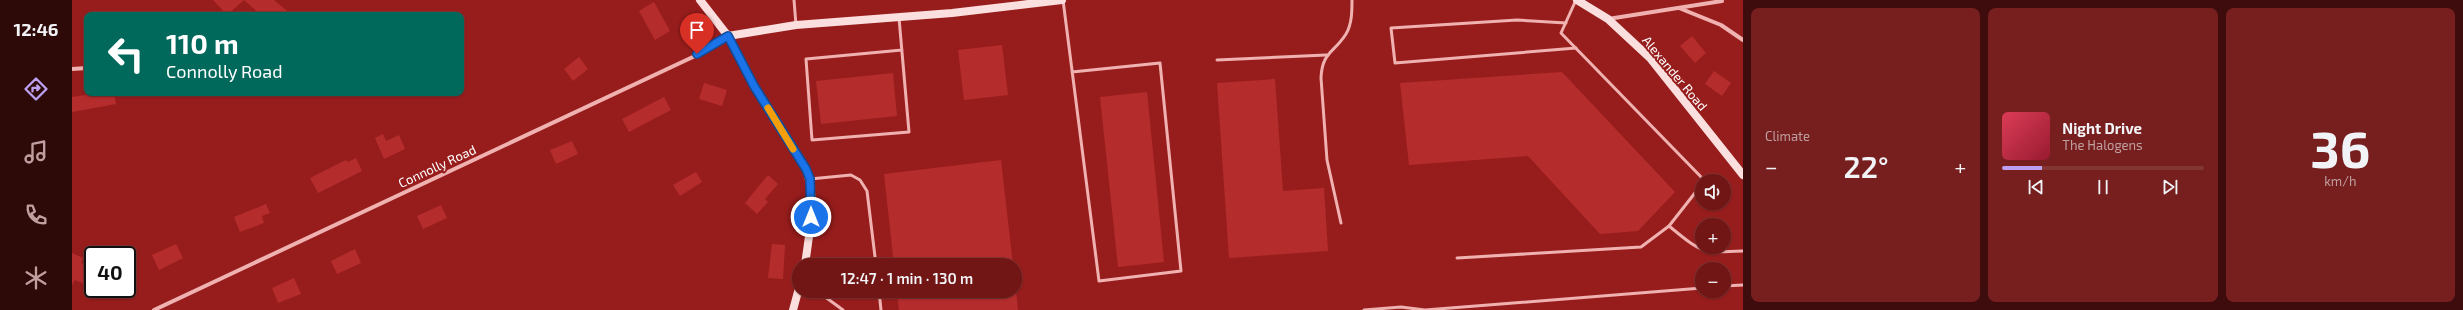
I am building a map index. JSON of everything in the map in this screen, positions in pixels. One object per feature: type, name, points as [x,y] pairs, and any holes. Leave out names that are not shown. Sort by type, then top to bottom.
[{"type":"street","points":[[700,0],[728,36],[754,86],[806,169],[810,179],[811,212],[806,258]]},
{"type":"street","points":[[728,36],[796,25],[898,16],[1010,3],[1062,0]]},
{"type":"street","name":"Alexander Road","points":[[1576,0],[1608,19],[1650,58],[1743,175]]},
{"type":"street","points":[[1608,19],[1722,1]]},
{"type":"street","points":[[1679,8],[1722,25],[1743,40]]},
{"type":"street","name":"Connolly Road","points":[[154,310],[704,51],[728,36]]},
{"type":"street","points":[[72,69],[84,68]]},
{"type":"street","points":[[794,310],[797,298]]},
{"type":"lane","points":[[794,0],[796,25]]},
{"type":"lane","points":[[1062,0],[1099,281],[1181,271],[1160,63],[1072,72]]},
{"type":"lane","points":[[1341,223],[1327,160],[1321,66],[1326,55],[1346,33],[1351,21],[1352,0]]},
{"type":"lane","points":[[1576,0],[1561,33],[1700,174]]},
{"type":"lane","points":[[898,16],[902,50],[909,132],[812,140],[806,59],[902,50]]},
{"type":"lane","points":[[1566,23],[1518,20],[1391,28],[1395,63],[1576,48]]},
{"type":"lane","points":[[1217,60],[1326,55]]},
{"type":"lane","points":[[810,179],[851,175],[860,180],[867,191],[875,258]]},
{"type":"lane","points":[[1457,258],[1642,247],[1669,226],[1695,193]]},
{"type":"lane","points":[[1669,226],[1696,248],[1710,253],[1743,251]]},
{"type":"lane","points":[[1731,286],[1743,285]]},
{"type":"lane","points":[[1364,310],[1401,307],[1425,310],[1695,289]]},
{"type":"lane","points":[[827,298],[843,310]]},
{"type":"lane","points":[[880,298],[881,310]]},
{"type":"building","points":[[213,0],[244,0],[230,12],[224,12]]},
{"type":"building","points":[[244,0],[274,0],[288,12],[258,12]]},
{"type":"building","points":[[654,2],[670,31],[655,40],[639,11]]},
{"type":"building","points":[[1692,36],[1706,53],[1695,63],[1680,46]]},
{"type":"building","points":[[1002,45],[1008,95],[964,100],[958,50]]},
{"type":"building","points":[[579,57],[588,69],[573,81],[564,69]]},
{"type":"building","points":[[1714,71],[1731,83],[1722,96],[1705,84]]},
{"type":"building","points":[[1562,72],[1675,192],[1638,231],[1600,234],[1528,156],[1409,165],[1400,83]]},
{"type":"building","points":[[893,73],[897,116],[821,124],[816,81]]},
{"type":"building","points":[[1275,79],[1283,191],[1324,188],[1328,251],[1229,258],[1217,83]]},
{"type":"building","points":[[704,83],[727,90],[722,106],[699,99]]},
{"type":"building","points":[[1147,92],[1164,262],[1118,267],[1100,97]]},
{"type":"building","points":[[84,95],[115,96],[116,104],[72,112],[72,97]]},
{"type":"building","points":[[664,97],[671,110],[629,132],[622,119]]},
{"type":"building","points":[[383,134],[386,141],[399,135],[405,149],[384,159],[375,138]]},
{"type":"building","points":[[572,141],[578,154],[556,164],[550,150]]},
{"type":"building","points":[[356,158],[362,171],[318,193],[310,178],[346,160],[348,162]]},
{"type":"building","points":[[1001,160],[1012,258],[893,258],[884,174]]},
{"type":"building","points":[[696,172],[702,182],[680,196],[673,185]]},
{"type":"building","points":[[768,175],[778,184],[765,199],[768,202],[757,214],[745,203]]},
{"type":"building","points":[[266,204],[270,213],[262,216],[264,223],[240,232],[234,217]]},
{"type":"building","points":[[441,205],[447,218],[423,229],[417,216]]},
{"type":"building","points":[[176,244],[183,258],[159,270],[152,255]]},
{"type":"building","points":[[772,244],[785,245],[783,279],[768,278]]},
{"type":"building","points":[[355,249],[361,263],[337,274],[331,261]]},
{"type":"building","points":[[72,253],[83,258],[81,263],[84,264],[84,283],[75,280],[72,285]]},
{"type":"building","points":[[294,278],[301,294],[278,303],[272,288]]},
{"type":"building","points":[[898,298],[1017,298],[1018,310],[899,310]]},
{"type":"slow traffic","points":[[768,108],[793,149]]},
{"type":"route","points":[[697,54],[712,48],[728,36],[754,86],[806,169],[810,179],[812,207],[811,217]]}]
